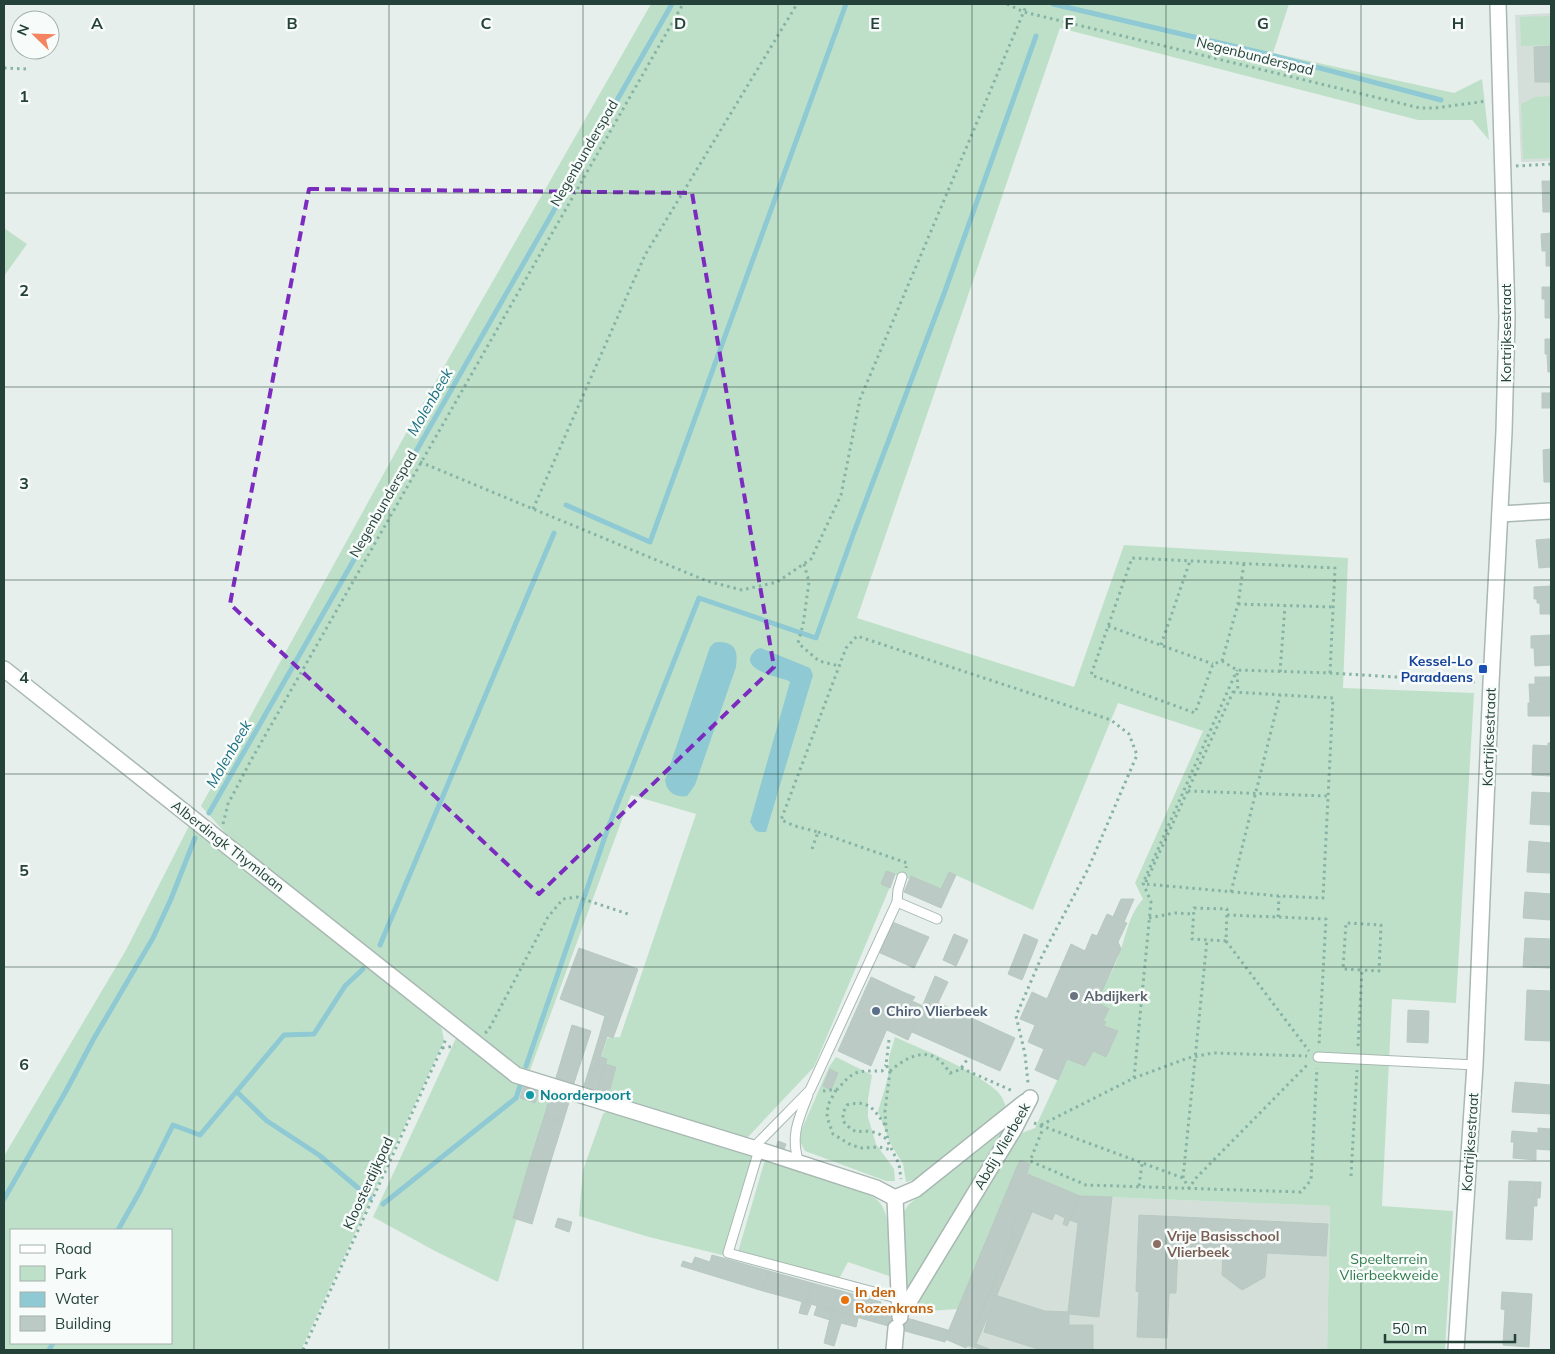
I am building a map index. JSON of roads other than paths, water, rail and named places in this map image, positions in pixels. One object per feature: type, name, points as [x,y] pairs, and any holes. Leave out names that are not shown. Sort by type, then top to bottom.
[{"type":"street","name":"Kortrijksestraat","points":[[1456,1350],[1475,1064],[1507,318],[1498,4]]},
{"type":"street","points":[[1500,514],[1551,511]]},
{"type":"street","name":"Alberdingk Thymlaan","points":[[4,669],[516,1075],[756,1149]]},
{"type":"street","name":"Abdij Vlierbeek","points":[[895,1198],[916,1189],[1030,1098],[1014,1129],[910,1300],[899,1313]]},
{"type":"street","points":[[756,1149],[876,1188],[895,1198],[899,1313],[894,1350]]},
{"type":"lane","points":[[799,1163],[794,1149],[796,1124],[897,902],[902,877]]},
{"type":"lane","points":[[897,902],[936,919]]},
{"type":"lane","points":[[1318,1057],[1475,1064]]},
{"type":"lane","points":[[810,1090],[756,1149],[728,1253],[899,1313]]},
{"type":"water","points":[[717,642],[723,642],[732,646],[737,656],[736,667],[695,785],[687,796],[675,795],[667,788],[665,780],[710,647]]},
{"type":"water","points":[[761,648],[810,668],[813,675],[766,832],[755,830],[750,822],[790,682],[753,666],[750,661],[751,656],[757,649]]},
{"type":"waterway","name":"Molenbeek","points":[[209,813],[672,4]]},
{"type":"waterway","points":[[566,505],[650,542],[846,4]]},
{"type":"waterway","points":[[1053,4],[1267,54],[1441,100]]},
{"type":"waterway","points":[[526,1066],[608,828],[699,598],[816,638],[945,291],[1036,36]]},
{"type":"waterway","points":[[380,945],[554,533]]},
{"type":"waterway","name":"Molenbeek","points":[[4,1199],[93,1040],[153,938],[195,838]]},
{"type":"waterway","points":[[119,1229],[173,1125],[200,1135],[284,1035],[314,1034],[345,986],[363,969]]},
{"type":"waterway","points":[[383,1204],[516,1098],[521,1083]]},
{"type":"waterway","points":[[237,1092],[267,1121],[319,1155],[370,1198]]},
{"type":"waterway","points":[[49,1350],[52,1344]]},
{"type":"place","name":"Kessel-Lo Paradaens","points":[[1483,669]]},
{"type":"place","name":"Abdijkerk","points":[[1074,996]]},
{"type":"place","name":"Chiro Vlierbeek","points":[[876,1011]]},
{"type":"place","name":"Noorderpoort","points":[[530,1095]]},
{"type":"place","name":"Vrije Basisschool Vlierbeek","points":[[1157,1244]]},
{"type":"place","name":"In den Rozenkrans","points":[[845,1300]]},
{"type":"park label","name":"Speelterrein Vlierbeekweide","points":[[1389,1268]]}]
